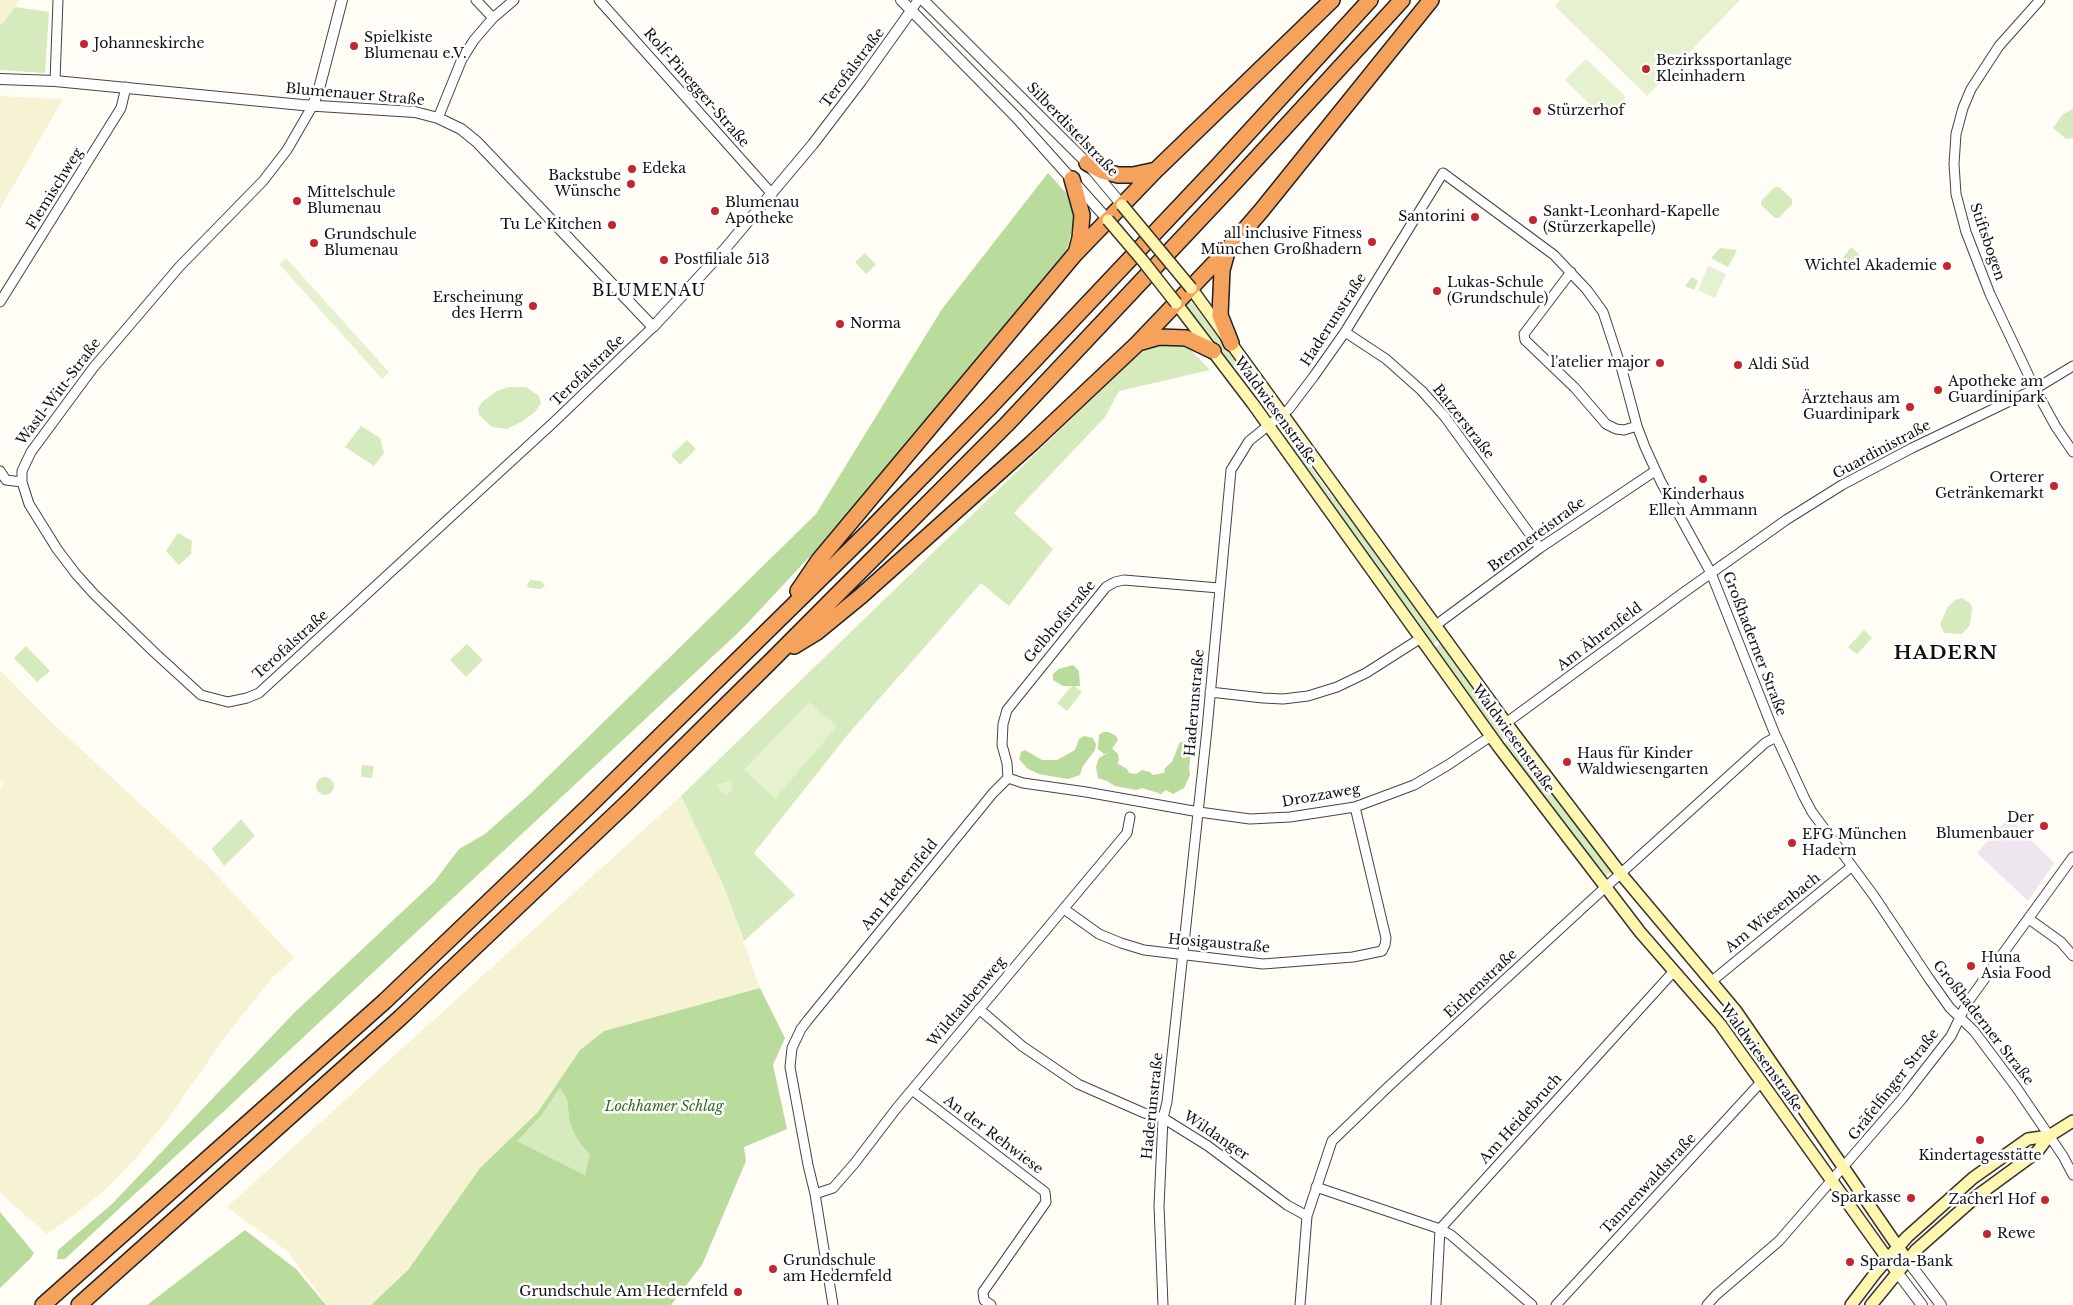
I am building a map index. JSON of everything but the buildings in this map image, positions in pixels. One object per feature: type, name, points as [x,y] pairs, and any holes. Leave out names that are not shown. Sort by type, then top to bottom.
[{"type":"highway","points":[[779,619],[819,560],[1075,254],[1156,170],[1332,0]]},
{"type":"highway","points":[[49,1300],[385,1001],[586,809],[867,533],[989,408],[1216,168],[1370,0]]},
{"type":"highway","points":[[79,1305],[407,1012],[629,801],[774,658],[1007,424],[1233,184],[1402,0]]},
{"type":"highway","points":[[774,658],[817,632],[861,596],[1032,443],[1137,344],[1228,249],[1431,0]]},
{"type":"highway","points":[[1087,163],[1102,171],[1118,175],[1132,175],[1156,170]]},
{"type":"highway","points":[[1072,179],[1082,215],[1080,238],[1075,254]]},
{"type":"highway","points":[[1228,249],[1222,270],[1220,315],[1232,342]]},
{"type":"highway","points":[[1137,344],[1159,337],[1186,338],[1213,351]]},
{"type":"main road","name":"Silberdistelstraße","points":[[1122,205],[1191,288]]},
{"type":"main road","name":"Waldwiesenstraße","points":[[1108,220],[1144,261],[1213,351],[1491,736],[1605,888],[1720,1024],[1897,1272]]},
{"type":"main road","name":"Waldwiesenstraße","points":[[1191,288],[1232,342],[1506,723],[1621,874],[1712,981],[1847,1165],[1908,1260]]},
{"type":"main road","points":[[1851,1305],[1898,1246],[1944,1202],[1978,1174],[2028,1139],[2048,1136],[2073,1121]]},
{"type":"main road","points":[[1871,1305],[1897,1272],[1943,1225],[1977,1196],[2037,1152],[2048,1136]]},
{"type":"street","points":[[55,81],[58,0]]},
{"type":"street","points":[[312,105],[320,85],[342,0]]},
{"type":"street","points":[[476,0],[493,18]]},
{"type":"street","points":[[438,118],[462,59],[474,40],[493,18],[514,0]]},
{"type":"street","name":"Rolf-Pinegger-Straße","points":[[599,0],[772,194]]},
{"type":"street","points":[[901,0],[1016,117],[1108,220]]},
{"type":"street","points":[[911,11],[918,0]]},
{"type":"street","name":"Silberdistelstraße","points":[[923,0],[1087,163],[1122,205]]},
{"type":"street","name":"Stiftsbogen","points":[[2040,0],[1999,46],[1972,89],[1963,108],[1956,134],[1954,164],[1956,194],[1966,232],[1990,294],[2036,389],[2056,427],[2073,452]]},
{"type":"street","name":"Terofalstraße","points":[[22,482],[29,504],[43,528],[70,566],[94,594],[170,668],[201,695],[228,702],[236,702],[259,693],[554,422],[653,327],[724,250],[772,194],[850,95],[911,11]]},
{"type":"street","name":"Blumenauer Straße","points":[[0,79],[55,81],[312,105],[424,113],[438,118],[461,130],[477,142],[653,327]]},
{"type":"street","name":"Flemischweg","points":[[0,302],[122,108],[126,87]]},
{"type":"street","name":"Wastl-Witt-Straße","points":[[22,482],[22,471],[30,452],[92,368],[185,260],[263,181],[287,150],[312,105]]},
{"type":"street","name":"Großhaderner Straße","points":[[1443,173],[1554,255],[1587,290],[1603,312],[1622,370],[1637,426],[1655,471],[1711,573],[1776,737],[1812,812],[1874,896],[1930,980],[1959,1016],[1974,1031],[2073,1175]]},
{"type":"street","name":"Haderunstraße","points":[[1163,1305],[1159,1206],[1163,1118],[1167,1108],[1231,470],[1249,441],[1284,414],[1314,376],[1345,332],[1443,173]]},
{"type":"street","points":[[1571,272],[1524,334],[1525,340],[1575,388],[1606,424],[1616,429],[1624,430],[1637,426]]},
{"type":"street","name":"Batzerstraße","points":[[1345,332],[1386,359],[1422,391],[1445,417],[1540,548]]},
{"type":"street","name":"Guardinistraße","points":[[1711,573],[1786,520],[1842,485],[1912,448],[2036,389],[2073,366]]},
{"type":"street","points":[[0,471],[6,480],[22,482]]},
{"type":"street","name":"Brennereistraße","points":[[1436,625],[1540,548],[1655,471]]},
{"type":"street","name":"Am Ährenfeld","points":[[1506,723],[1711,573]]},
{"type":"street","name":"Gelbhofstraße","points":[[1008,778],[1007,763],[1002,745],[1006,710],[1106,587],[1124,580],[1219,588]]},
{"type":"street","points":[[1210,692],[1283,699],[1308,696],[1337,687],[1366,673],[1421,638]]},
{"type":"street","name":"Drozzaweg","points":[[1198,812],[1250,819],[1290,818],[1355,808],[1414,785],[1491,736]]},
{"type":"street","name":"Eichenstraße","points":[[1300,1305],[1307,1216],[1332,1141],[1388,1087],[1605,888],[1758,749],[1776,737]]},
{"type":"street","points":[[1008,778],[1023,784],[1086,792],[1198,812]]},
{"type":"street","name":"Am Hedernfeld","points":[[833,1305],[815,1194],[790,1066],[792,1048],[801,1028],[993,793],[1008,778]]},
{"type":"street","name":"Hosigaustraße","points":[[1064,909],[1098,934],[1144,950],[1263,964],[1353,957],[1382,951],[1386,938],[1355,808]]},
{"type":"street","name":"Wildtaubenweg","points":[[815,1194],[833,1188],[854,1164],[978,1009],[1127,832],[1130,817]]},
{"type":"street","name":"Gräfelfinger Straße","points":[[1707,1305],[1779,1241],[1847,1165],[1902,1099],[1951,1036],[1959,1016],[2073,857]]},
{"type":"street","name":"Am Wiesenbach","points":[[1712,981],[1851,867]]},
{"type":"street","points":[[2029,919],[2061,942],[2073,956]]},
{"type":"street","name":"Am Heidebruch","points":[[1440,1228],[1674,971]]},
{"type":"street","name":"Wildanger","points":[[978,1009],[1022,1046],[1078,1084],[1144,1113],[1163,1118],[1208,1146],[1287,1205],[1307,1216]]},
{"type":"street","name":"Tannenwaldstraße","points":[[1556,1305],[1762,1081]]},
{"type":"street","name":"An der Rehwiese","points":[[912,1090],[1045,1192],[1046,1202],[983,1292],[984,1300],[991,1305]]},
{"type":"street","points":[[1316,1187],[1440,1228],[1451,1235],[1532,1305]]},
{"type":"street","points":[[1436,1305],[1440,1228]]},
{"type":"street","points":[[1908,1260],[1941,1305]]},
{"type":"street","points":[[1897,1272],[1922,1305]]},
{"type":"shaded area","points":[[0,0],[20,0],[0,26]]},
{"type":"shaded area","points":[[0,96],[63,99],[0,209]]},
{"type":"shaded area","points":[[0,670],[48,719],[209,867],[294,958],[271,979],[225,1037],[164,1124],[136,1158],[107,1188],[47,1234],[0,1193],[0,787],[4,783],[0,780]]},
{"type":"shaded area","points":[[681,796],[724,887],[760,988],[604,1031],[580,1050],[538,1112],[480,1168],[408,1270],[371,1305],[327,1305],[287,1251],[227,1207]]},
{"type":"shaded area","points":[[2009,817],[2054,863],[2028,901],[1977,853]]},
{"type":"green space","name":"Bezirkssportanlage Kleinhadern","points":[[1560,0],[1740,0],[1647,96],[1555,6]]},
{"type":"green space","points":[[15,7],[49,12],[45,73],[0,70],[0,26]]},
{"type":"green space","points":[[1586,59],[1626,97],[1605,119],[1565,80]]},
{"type":"green space","points":[[2073,109],[2073,138],[2066,139],[2053,128],[2063,114]]},
{"type":"green space","points":[[1048,173],[1068,195],[1073,207],[1075,217],[1066,254],[814,552],[741,630],[65,1259],[57,1259],[58,1250],[112,1204],[294,1013],[434,882],[459,849],[485,834],[528,796],[816,514],[942,309]]},
{"type":"green space","points":[[1775,187],[1779,187],[1792,199],[1792,204],[1779,218],[1775,218],[1761,205],[1761,201]]},
{"type":"green space","points":[[1851,247],[1861,256],[1848,269],[1844,266],[1842,259]]},
{"type":"green space","points":[[1720,248],[1737,250],[1728,267],[1711,258]]},
{"type":"green space","points":[[865,253],[876,265],[866,274],[855,262]]},
{"type":"green space","points":[[286,258],[389,372],[382,379],[279,264]]},
{"type":"green space","points":[[1708,266],[1726,274],[1715,298],[1698,290]]},
{"type":"green space","points":[[1692,277],[1698,281],[1694,290],[1685,286]]},
{"type":"green space","points":[[1188,298],[1233,356],[1265,402],[1262,404],[1238,370],[1220,354],[1181,304]]},
{"type":"green space","points":[[1150,343],[1188,347],[1210,370],[1119,391],[1105,417],[1014,513],[1053,549],[1009,606],[981,583],[849,733],[754,853],[795,895],[744,941],[724,887],[681,796]]},
{"type":"green space","points":[[509,387],[526,387],[539,396],[541,403],[535,412],[507,429],[492,427],[479,415],[478,409],[482,402],[497,391]]},
{"type":"green space","points":[[361,426],[380,438],[384,453],[374,466],[345,447]]},
{"type":"green space","points":[[1288,435],[1332,497],[1341,502],[1440,639],[1430,645],[1283,440]]},
{"type":"green space","points":[[687,440],[696,449],[680,465],[671,455]]},
{"type":"green space","points":[[178,533],[192,541],[191,554],[179,565],[166,551]]},
{"type":"green space","points":[[530,580],[541,581],[545,586],[541,589],[529,588],[527,585]]},
{"type":"green space","points":[[1962,598],[1970,603],[1972,608],[1970,625],[1962,634],[1944,633],[1940,624],[1948,607],[1955,600]]},
{"type":"green space","points":[[1864,630],[1872,638],[1857,654],[1848,647]]},
{"type":"green space","points":[[1442,642],[1508,735],[1500,741],[1433,649]]},
{"type":"green space","points":[[467,644],[483,660],[466,677],[450,660]]},
{"type":"green space","points":[[26,646],[50,671],[37,682],[14,658]]},
{"type":"green space","points":[[1073,665],[1079,671],[1080,686],[1063,686],[1053,680],[1053,674],[1059,669]]},
{"type":"green space","points":[[1073,685],[1082,692],[1067,711],[1057,703]]},
{"type":"green space","points":[[809,702],[837,726],[775,799],[744,770]]},
{"type":"green space","points":[[1103,732],[1109,732],[1116,736],[1118,740],[1111,750],[1113,749],[1118,754],[1119,761],[1117,763],[1127,769],[1129,773],[1136,774],[1142,770],[1153,775],[1164,773],[1165,768],[1172,762],[1180,742],[1189,741],[1191,752],[1190,775],[1184,788],[1173,794],[1166,790],[1161,794],[1142,788],[1136,790],[1115,786],[1098,778],[1096,767],[1099,758],[1109,752],[1104,754],[1098,749],[1099,735]]},
{"type":"green space","points":[[1084,736],[1093,738],[1096,744],[1095,750],[1083,766],[1080,775],[1068,779],[1039,774],[1028,769],[1019,759],[1021,752],[1025,750],[1042,760],[1057,760],[1075,750],[1079,739]]},
{"type":"green space","points":[[1511,739],[1612,871],[1603,878],[1502,745]]},
{"type":"green space","points":[[362,765],[374,766],[372,778],[361,777]]},
{"type":"green space","points":[[321,777],[329,777],[334,782],[332,793],[321,795],[316,790],[316,782]]},
{"type":"green space","points":[[729,781],[733,790],[725,795],[716,785]]},
{"type":"green space","points":[[241,819],[255,836],[224,866],[212,849]]},
{"type":"green space","name":"Lochhamer Schlag","points":[[760,988],[785,1038],[773,1065],[787,1129],[744,1147],[746,1161],[702,1265],[671,1305],[371,1305],[408,1270],[480,1168],[538,1112],[580,1050],[604,1031]],"holes":[[[560,1088],[567,1100],[570,1124],[577,1139],[590,1155],[585,1175],[517,1141],[541,1116]]]},
{"type":"green space","points":[[560,1088],[567,1100],[570,1124],[577,1139],[591,1155],[585,1175],[516,1141],[541,1116]]},
{"type":"green space","points":[[0,1212],[34,1253],[0,1288]]},
{"type":"green space","points":[[245,1230],[296,1269],[326,1305],[147,1305]]},
{"type":"place","name":"Johanneskirche","points":[[84,44]]},
{"type":"place","name":"Spielkiste Blumenau e.V.","points":[[354,46]]},
{"type":"place","name":"Bezirkssportanlage Kleinhadern","points":[[1646,69]]},
{"type":"place","name":"Stürzerhof","points":[[1537,111]]},
{"type":"place","name":"Edeka","points":[[632,169]]},
{"type":"place","name":"Backstube Wünsche","points":[[631,184]]},
{"type":"place","name":"Mittelschule Blumenau","points":[[297,201]]},
{"type":"place","name":"Blumenau Apotheke","points":[[715,211]]},
{"type":"place","name":"Santorini","points":[[1475,217]]},
{"type":"place","name":"Sankt-Leonhard-Kapelle (Stürzerkapelle)","points":[[1533,220]]},
{"type":"place","name":"Tu Le Kitchen","points":[[612,225]]},
{"type":"place","name":"all inclusive Fitness München Großhadern","points":[[1372,242]]},
{"type":"place","name":"Grundschule Blumenau","points":[[314,243]]},
{"type":"place","name":"Postfiliale 513","points":[[664,260]]},
{"type":"place","name":"Wichtel Akademie","points":[[1947,266]]},
{"type":"place","name":"Lukas-Schule (Grundschule)","points":[[1437,291]]},
{"type":"place","name":"Erscheinung des Herrn","points":[[533,306]]},
{"type":"place","name":"Norma","points":[[840,324]]},
{"type":"place","name":"l'atelier major","points":[[1660,363]]},
{"type":"place","name":"Aldi Süd","points":[[1738,365]]},
{"type":"place","name":"Apotheke am Guardinipark","points":[[1938,390]]},
{"type":"place","name":"Ärztehaus am Guardinipark","points":[[1910,407]]},
{"type":"place","name":"Kinderhaus Ellen Ammann","points":[[1703,479]]},
{"type":"place","name":"Orterer Getränkemarkt","points":[[2054,486]]},
{"type":"place","name":"Haus für Kinder Waldwiesengarten","points":[[1567,762]]},
{"type":"place","name":"Der Blumenbauer","points":[[2044,826]]},
{"type":"place","name":"EFG München Hadern","points":[[1792,843]]},
{"type":"place","name":"Huna Asia Food","points":[[1971,966]]},
{"type":"place","name":"Kindertagesstätte","points":[[1980,1140]]},
{"type":"place","name":"Sparkasse","points":[[1911,1198]]},
{"type":"place","name":"Zacherl Hof","points":[[2045,1200]]},
{"type":"place","name":"Rewe","points":[[1987,1234]]},
{"type":"place","name":"Sparda-Bank","points":[[1850,1262]]},
{"type":"place","name":"Grundschule am Hedernfeld","points":[[773,1269]]},
{"type":"place","name":"Grundschule Am Hedernfeld","points":[[738,1292]]},
{"type":"district","name":"BLUMENAU","points":[[649,291]]},
{"type":"district","name":"HADERN","points":[[1946,654]]}]
